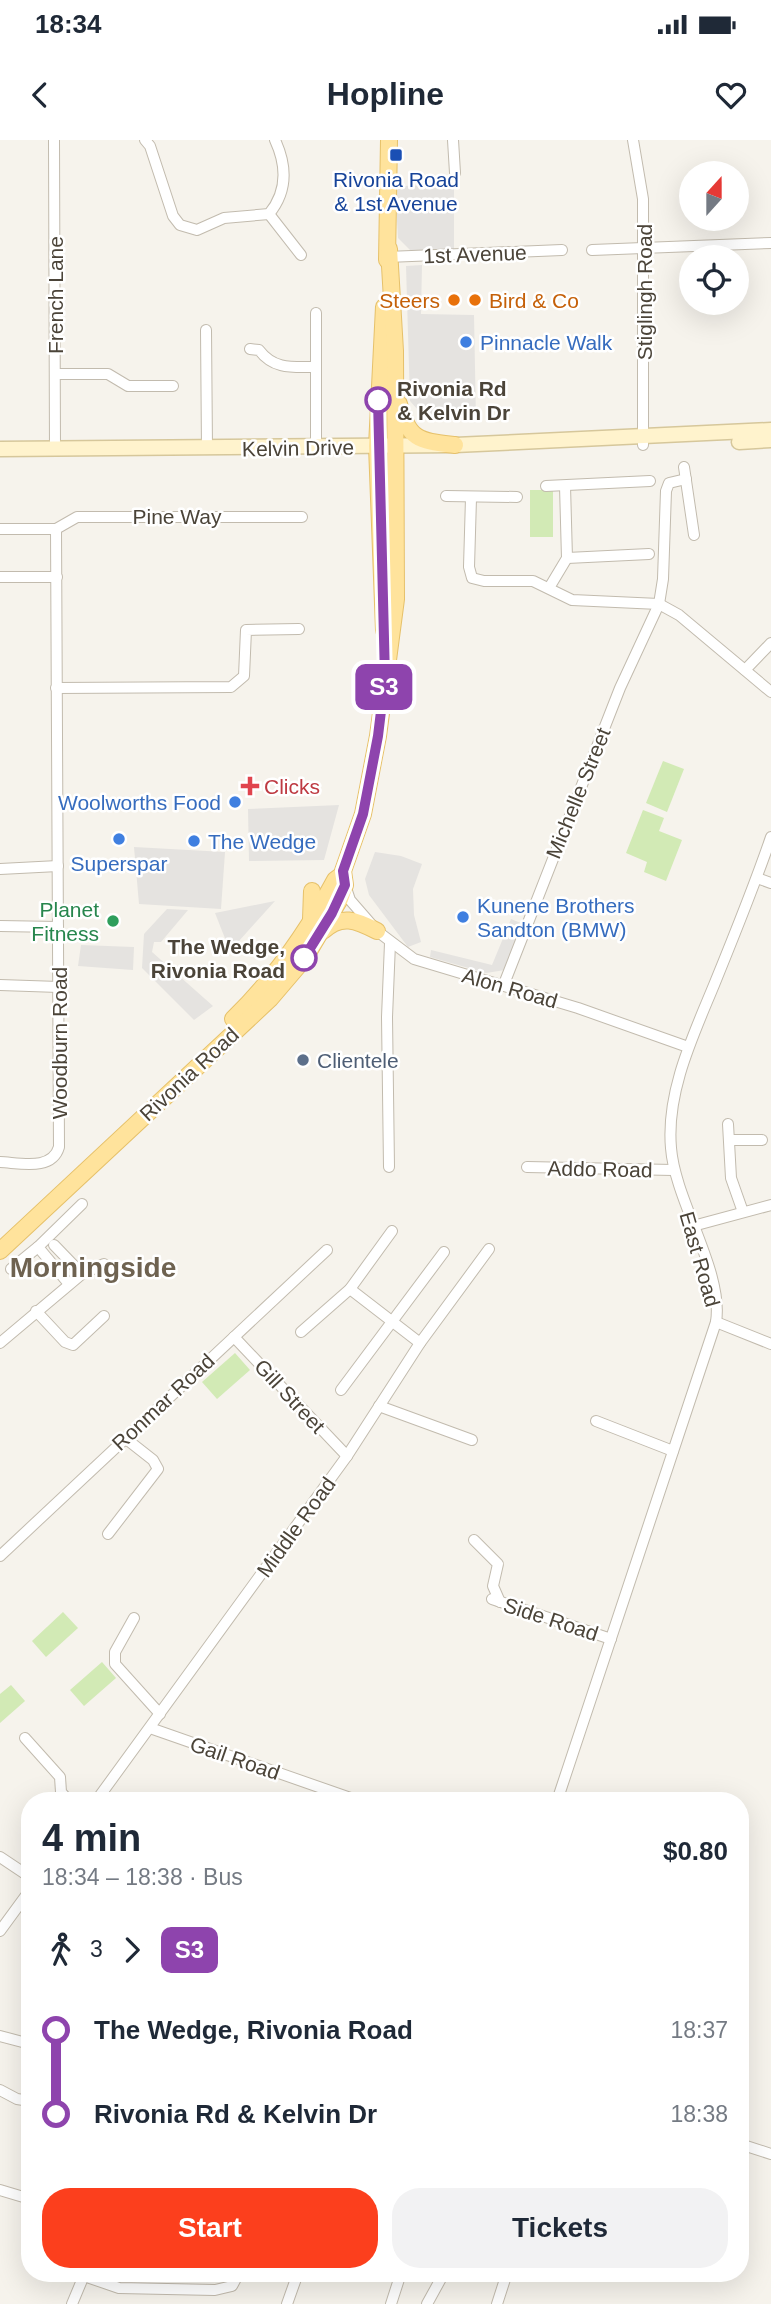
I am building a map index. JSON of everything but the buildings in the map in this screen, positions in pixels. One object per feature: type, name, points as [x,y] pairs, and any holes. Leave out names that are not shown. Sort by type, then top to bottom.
[{"type":"main road","name":"Rivonia Road","points":[[0,1251],[270,999],[304,958],[314,930],[336,889],[363,814],[396,598],[389,140]]},
{"type":"main road","name":"Rivonia Road","points":[[385,678],[377,446],[389,255]]},
{"type":"main road","points":[[394,384],[403,417],[413,435],[426,442],[456,445]]},
{"type":"main road","name":"Kelvin Drive","points":[[643,440],[771,430]]},
{"type":"main road","name":"Kelvin Drive","points":[[0,449],[456,445],[595,439],[771,440]]},
{"type":"main road","points":[[314,930],[336,889]]},
{"type":"main road","points":[[314,930],[346,919],[377,931]]},
{"type":"main road","name":"Rivonia Road","points":[[0,1237],[261,992],[314,930]]},
{"type":"street","name":"French Lane","points":[[54,140],[55,450]]},
{"type":"street","points":[[145,140],[150,146],[173,216],[180,225],[197,230],[224,218],[270,214]]},
{"type":"street","points":[[270,214],[284,192],[284,169],[275,140]]},
{"type":"street","points":[[453,140],[455,173]]},
{"type":"street","name":"Stiglingh Road","points":[[633,140],[643,199],[643,440]]},
{"type":"street","points":[[270,214],[302,255]]},
{"type":"street","points":[[592,250],[771,243]]},
{"type":"street","name":"1st Avenue","points":[[389,255],[562,250]]},
{"type":"street","points":[[316,313],[316,447]]},
{"type":"street","points":[[206,330],[206,449]]},
{"type":"street","points":[[250,349],[259,351],[267,361],[279,366],[316,367]]},
{"type":"street","points":[[55,374],[112,374],[128,386],[173,386]]},
{"type":"street","points":[[684,467],[694,535]]},
{"type":"street","name":"Michelle Street","points":[[504,985],[615,700],[659,604],[663,579],[666,491],[669,483],[686,479]]},
{"type":"street","points":[[546,486],[650,481]]},
{"type":"street","points":[[549,589],[567,558],[565,486]]},
{"type":"street","points":[[446,496],[517,497]]},
{"type":"street","points":[[471,498],[469,567],[472,578],[484,581],[527,580],[572,600],[659,604],[680,615],[771,692]]},
{"type":"street","name":"Pine Way","points":[[56,529],[78,517],[302,517]]},
{"type":"street","points":[[0,529],[56,529]]},
{"type":"street","name":"Woodburn Road","points":[[0,1162],[44,1163],[53,1160],[57,1153],[59,987],[56,529]]},
{"type":"street","points":[[567,558],[649,554]]},
{"type":"street","points":[[0,576],[57,577]]},
{"type":"street","points":[[56,688],[231,687],[244,676],[246,630],[299,629]]},
{"type":"street","points":[[745,670],[771,643]]},
{"type":"street","name":"East Road","points":[[560,1792],[716,1322],[711,1281],[674,1170],[670,1126],[688,1047],[771,837]]},
{"type":"street","points":[[0,869],[58,866]]},
{"type":"street","points":[[757,878],[771,883]]},
{"type":"street","name":"Alon Road","points":[[336,889],[390,943],[423,962],[504,985],[688,1047]]},
{"type":"street","points":[[0,926],[58,927]]},
{"type":"street","points":[[389,1167],[387,1017],[390,943]]},
{"type":"street","points":[[0,985],[59,987]]},
{"type":"street","points":[[729,1124],[731,1178],[743,1212]]},
{"type":"street","points":[[729,1140],[762,1140]]},
{"type":"street","name":"Addo Road","points":[[527,1167],[674,1170]]},
{"type":"street","points":[[11,1269],[38,1247],[82,1203]]},
{"type":"street","points":[[693,1226],[771,1205]]},
{"type":"street","points":[[301,1332],[350,1289],[392,1231]]},
{"type":"street","points":[[54,1245],[82,1274]]},
{"type":"street","points":[[38,1247],[69,1284]]},
{"type":"street","name":"Middle Road","points":[[103,1792],[347,1456],[420,1343],[489,1249]]},
{"type":"street","name":"Ronmar Road","points":[[0,1556],[327,1251]]},
{"type":"street","points":[[341,1390],[444,1252]]},
{"type":"street","points":[[0,1343],[82,1274],[104,1264]]},
{"type":"street","points":[[350,1289],[420,1343]]},
{"type":"street","points":[[36,1311],[65,1342],[73,1345],[104,1317]]},
{"type":"street","points":[[716,1322],[771,1344]]},
{"type":"street","name":"Gill Street","points":[[234,1337],[347,1456]]},
{"type":"street","points":[[379,1406],[472,1440]]},
{"type":"street","points":[[596,1421],[673,1451]]},
{"type":"street","points":[[108,1534],[158,1469],[153,1460],[125,1438]]},
{"type":"street","name":"Side Road","points":[[474,1540],[498,1564],[493,1586],[496,1601],[611,1639]]},
{"type":"street","points":[[134,1618],[115,1652],[115,1664],[160,1714]]},
{"type":"street","name":"Gail Road","points":[[150,1728],[319,1792]]},
{"type":"street","points":[[25,1738],[60,1777],[62,1792]]},
{"type":"street","points":[[0,1857],[21,1871]]},
{"type":"street","points":[[0,1931],[21,1902]]},
{"type":"street","points":[[0,2036],[21,2042]]},
{"type":"street","points":[[0,2090],[21,2100]]},
{"type":"street","points":[[749,2147],[771,2154]]},
{"type":"street","points":[[0,2190],[21,2196]]},
{"type":"street","points":[[72,2304],[82,2282]]},
{"type":"street","points":[[103,2282],[118,2288],[215,2290],[228,2288],[237,2282]]},
{"type":"street","points":[[287,2304],[295,2282]]},
{"type":"street","points":[[398,2282],[391,2303],[405,2304]]},
{"type":"street","points":[[427,2304],[439,2282]]},
{"type":"street","points":[[497,2304],[504,2282]]},
{"type":"green space","points":[[530,490],[553,490],[553,537],[530,537]]},
{"type":"green space","points":[[663,761],[684,769],[667,812],[646,803]]},
{"type":"green space","points":[[643,810],[664,818],[659,831],[682,840],[666,881],[644,872],[647,862],[626,853]]},
{"type":"green space","points":[[235,1353],[250,1370],[217,1399],[202,1382]]},
{"type":"green space","points":[[63,1612],[78,1628],[46,1657],[32,1641]]},
{"type":"green space","points":[[102,1662],[116,1678],[84,1706],[70,1690]]},
{"type":"green space","points":[[11,1685],[25,1701],[0,1723],[0,1694]]},
{"type":"shaded area","points":[[454,185],[454,250],[410,250],[398,238],[395,186]]},
{"type":"shaded area","points":[[422,265],[421,314],[474,315],[476,420],[427,420],[410,401],[406,266]]},
{"type":"shaded area","points":[[339,805],[324,860],[249,861],[248,809]]},
{"type":"shaded area","points":[[134,847],[225,852],[221,909],[139,904]]},
{"type":"shaded area","points":[[375,852],[401,856],[422,864],[413,889],[414,915],[421,942],[408,947],[369,895],[365,879]]},
{"type":"shaded area","points":[[275,901],[230,951],[215,913]]},
{"type":"shaded area","points":[[167,909],[188,910],[161,942],[154,942],[152,952],[213,1006],[194,1020],[142,968],[144,934]]},
{"type":"shaded area","points":[[511,919],[523,924],[505,970],[486,973],[430,957],[431,950],[492,965]]},
{"type":"shaded area","points":[[81,945],[134,947],[133,970],[78,966]]},
{"type":"bus line","name":"S3","points":[[304,958],[340,899],[345,885],[343,871],[363,814],[378,736],[385,678],[382,524],[377,446],[378,400]]},
{"type":"place","name":"Rivonia Road & 1st Avenue","points":[[396,155]]},
{"type":"place","name":"Steers","points":[[454,300]]},
{"type":"place","name":"Bird & Co","points":[[475,300]]},
{"type":"place","name":"Pinnacle Walk","points":[[466,342]]},
{"type":"place","name":"Rivonia Rd & Kelvin Dr","points":[[378,400]]},
{"type":"place","name":"Clicks","points":[[250,786]]},
{"type":"place","name":"Woolworths Food","points":[[235,802]]},
{"type":"place","name":"Superspar","points":[[119,839]]},
{"type":"place","name":"The Wedge","points":[[194,841]]},
{"type":"place","name":"Kunene Brothers Sandton (BMW)","points":[[463,917]]},
{"type":"place","name":"Planet Fitness","points":[[113,921]]},
{"type":"place","name":"The Wedge, Rivonia Road","points":[[304,958]]},
{"type":"place","name":"Clientele","points":[[303,1060]]},
{"type":"district","name":"Morningside","points":[[93,1267]]}]
